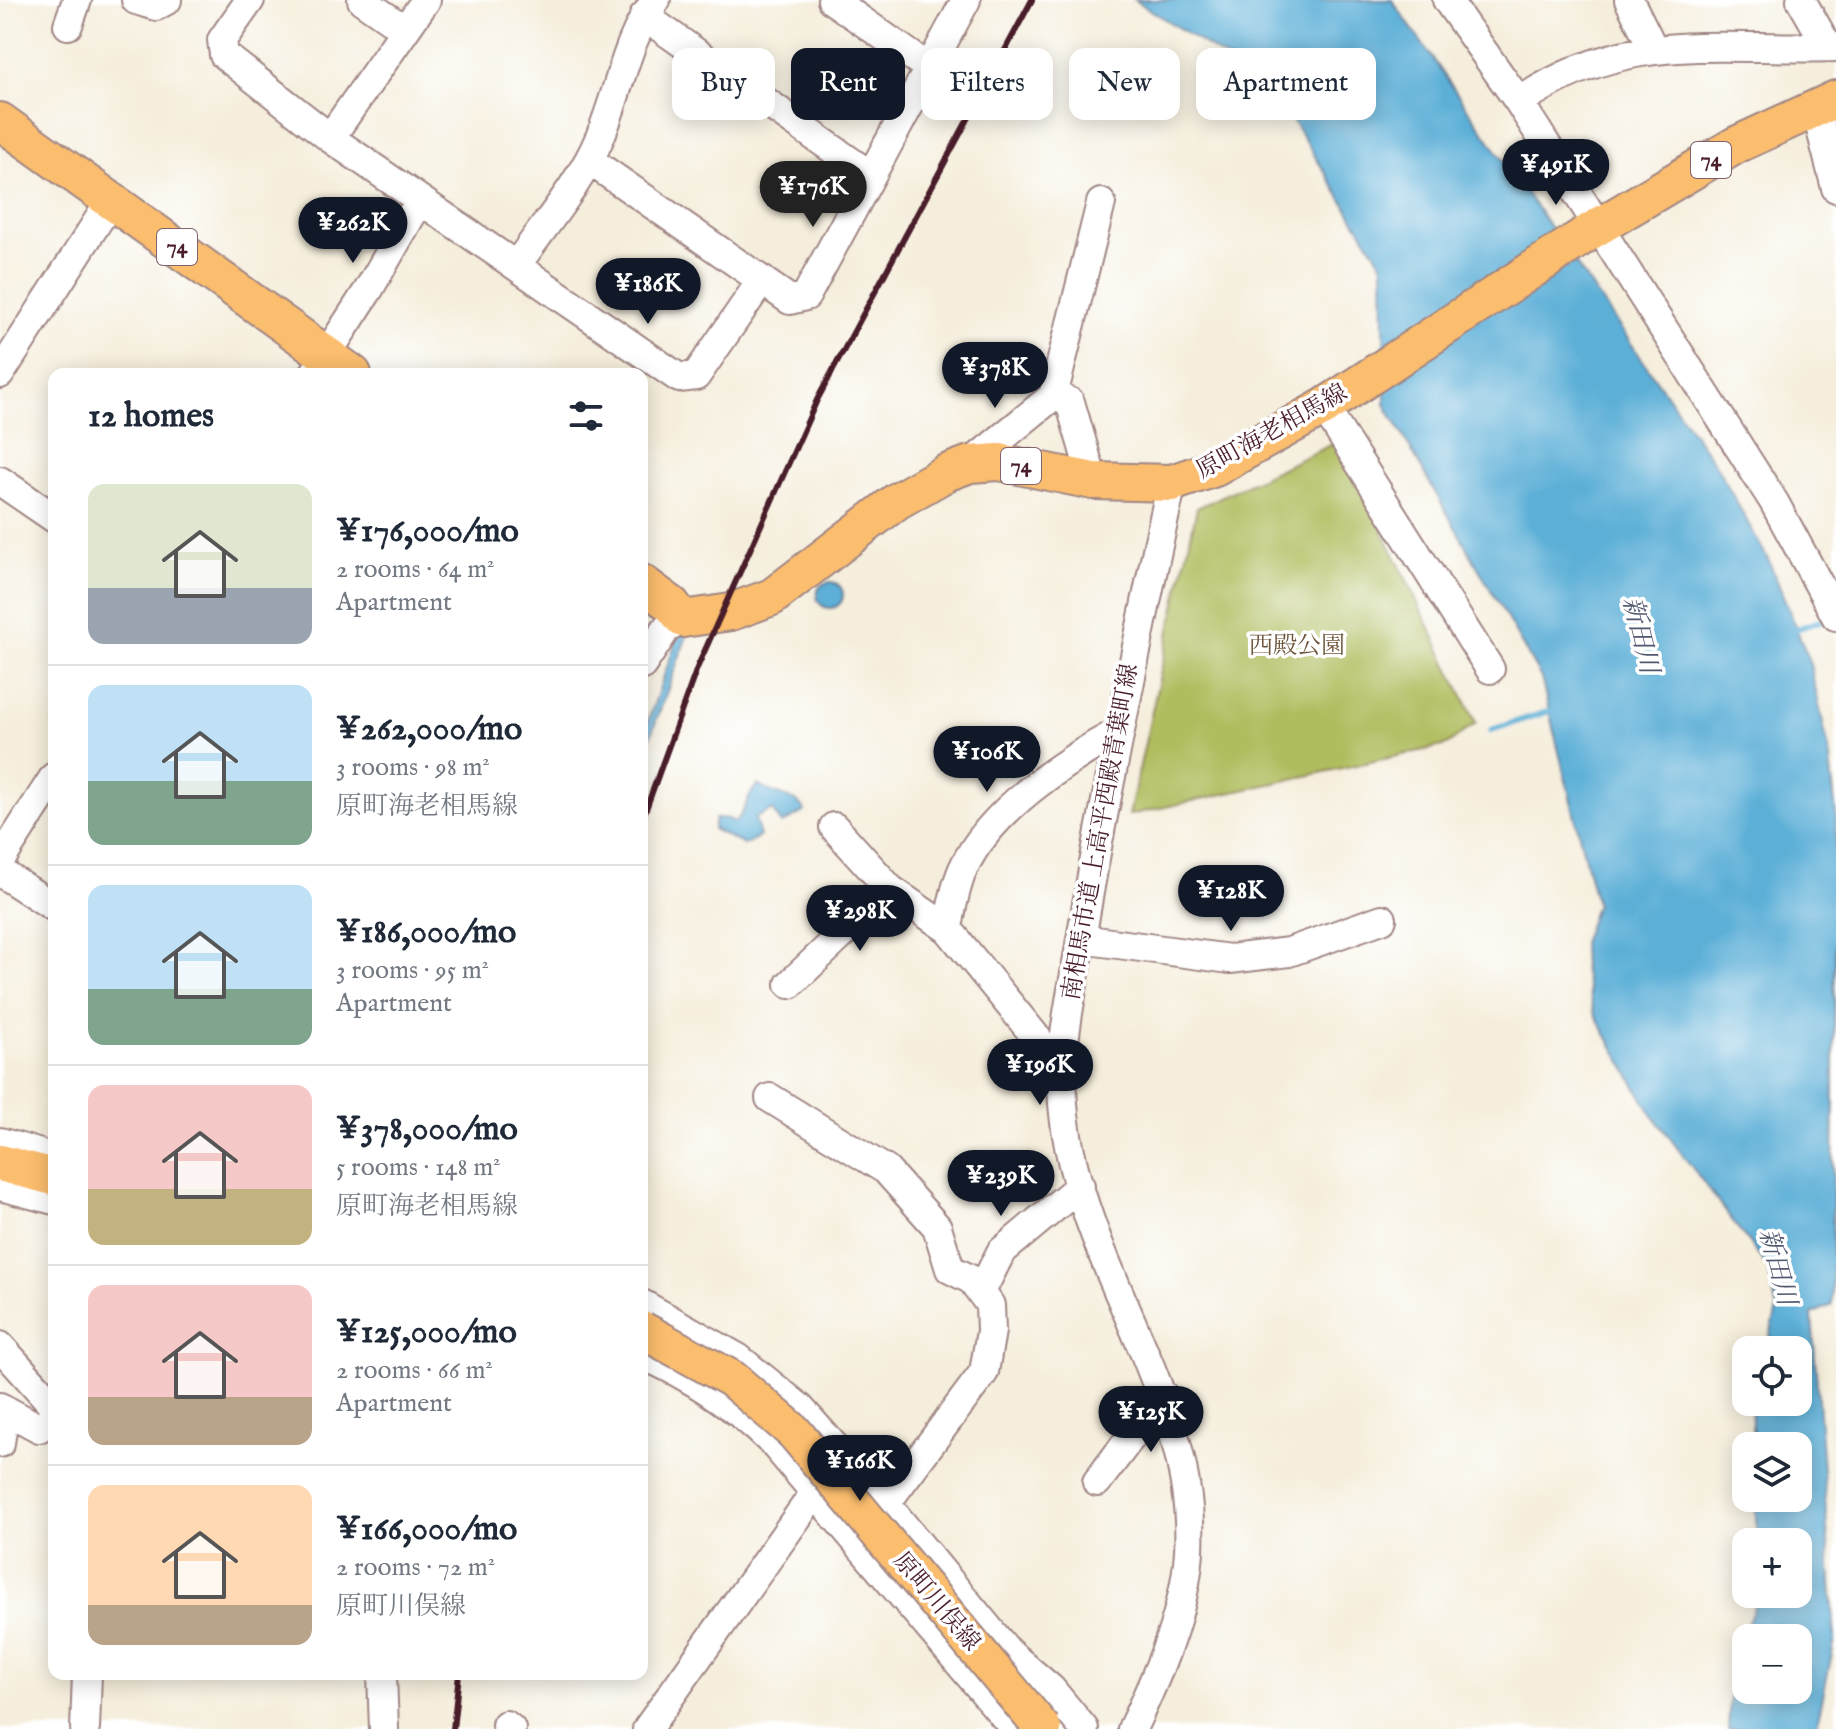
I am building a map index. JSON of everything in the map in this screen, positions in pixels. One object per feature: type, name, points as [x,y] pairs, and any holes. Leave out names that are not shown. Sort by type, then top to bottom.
[{"type":"main road","name":"原町海老相馬線","points":[[683,619],[731,612],[772,597],[922,484],[970,464],[999,462],[1093,481],[1172,483],[1215,468],[1329,404],[1596,228],[1736,145],[1825,102]]},
{"type":"main road","name":"74","points":[[0,121],[112,199],[331,368]]},
{"type":"main road","points":[[648,587],[672,605],[683,619]]},
{"type":"main road","points":[[0,1163],[48,1175]]},
{"type":"main road","name":"原町川俣線","points":[[648,1333],[732,1379],[794,1432],[1043,1729]]},
{"type":"street","points":[[136,0],[156,6],[167,0]]},
{"type":"street","points":[[250,0],[222,40],[224,55],[330,138],[679,378],[696,376],[762,280]]},
{"type":"street","points":[[362,0],[405,30]]},
{"type":"street","points":[[330,138],[426,0]]},
{"type":"street","points":[[832,0],[921,62]]},
{"type":"street","points":[[940,48],[966,0]]},
{"type":"street","points":[[1447,0],[1519,102],[1596,228],[1774,502],[1836,616]]},
{"type":"street","points":[[1629,0],[1653,48]]},
{"type":"street","points":[[1801,0],[1832,47]]},
{"type":"street","points":[[516,266],[589,160],[600,137],[629,46],[650,8],[871,176]]},
{"type":"street","points":[[1519,102],[1599,59],[1653,48],[1832,47]]},
{"type":"street","points":[[589,160],[790,300],[806,296],[921,83]]},
{"type":"street","points":[[1825,102],[1836,188]]},
{"type":"street","points":[[0,374],[112,199]]},
{"type":"street","points":[[331,368],[369,289],[420,200]]},
{"type":"street","points":[[970,464],[1053,396],[1101,203]]},
{"type":"street","points":[[1053,396],[1070,402],[1093,481]]},
{"type":"street","points":[[1329,404],[1490,669]]},
{"type":"street","points":[[0,481],[48,514]]},
{"type":"street","name":"南相馬市道 上高平西殿青葉町線","points":[[1132,1729],[1175,1624],[1189,1550],[1187,1492],[1163,1395],[1149,1371],[1095,1240],[1069,1139],[1062,1069],[1081,939],[1132,659],[1172,483]]},
{"type":"street","points":[[648,656],[666,629],[683,619]]},
{"type":"street","points":[[948,929],[964,868],[991,825],[1088,749],[1120,731]]},
{"type":"street","points":[[0,861],[48,786]]},
{"type":"street","points":[[834,827],[890,889],[948,929],[1062,1069]]},
{"type":"street","points":[[0,872],[48,903]]},
{"type":"street","points":[[790,984],[890,889]]},
{"type":"street","points":[[1081,939],[1230,959],[1289,952],[1382,919]]},
{"type":"street","points":[[770,1098],[886,1170],[937,1227],[950,1269],[972,1280],[990,1305],[991,1331],[984,1372],[883,1506]]},
{"type":"street","points":[[0,1142],[48,1156]]},
{"type":"street","points":[[0,1186],[48,1198]]},
{"type":"street","points":[[981,1292],[1001,1252],[1080,1186]]},
{"type":"street","points":[[648,1307],[698,1333],[766,1378],[800,1408],[1008,1652],[1051,1689],[1084,1729]]},
{"type":"street","points":[[0,1346],[48,1399]]},
{"type":"street","points":[[648,1358],[695,1382],[745,1416],[860,1539],[1015,1729]]},
{"type":"street","points":[[1097,1482],[1163,1395]]},
{"type":"street","points":[[0,1443],[2,1408],[39,1428],[48,1421]]},
{"type":"street","points":[[647,1729],[816,1491]]},
{"type":"street","points":[[85,1729],[87,1680]]},
{"type":"street","points":[[382,1680],[384,1729]]},
{"type":"green space","name":"西殿公園","points":[[1339,441],[1476,723],[1447,745],[1129,815],[1197,508]]},
{"type":"water","name":"新田川","points":[[1135,0],[1392,0],[1717,467],[1769,561],[1809,660],[1829,750],[1836,815],[1832,1305],[1812,1314],[1835,1640],[1816,1729],[1728,1729],[1732,1663],[1732,1704],[1812,1704],[1812,1624],[1747,1624],[1754,1608],[1812,1608],[1812,1528],[1756,1528],[1756,1512],[1812,1512],[1812,1432],[1752,1432],[1752,1416],[1812,1416],[1812,1336],[1770,1336],[1777,1310],[1768,1268],[1651,1113],[1594,1013],[1583,969],[1582,943],[1596,904],[1541,678],[1385,404],[1383,265],[1292,120],[1376,120],[1376,48],[1210,48]]},
{"type":"water","points":[[830,582],[839,586],[843,595],[839,604],[830,608],[821,604],[817,595],[821,586]]},
{"type":"water","points":[[679,633],[687,636],[648,743],[648,721]]},
{"type":"water","points":[[758,785],[790,798],[805,811],[782,824],[772,810],[755,818],[760,836],[744,845],[713,829],[715,819],[726,818],[735,822]]},
{"type":"waterway","points":[[1790,631],[1829,618]]},
{"type":"waterway","points":[[1491,730],[1556,709]]},
{"type":"railway","points":[[648,803],[697,668],[817,400],[1032,0]]},
{"type":"railway","points":[[453,1729],[458,1680]]}]
